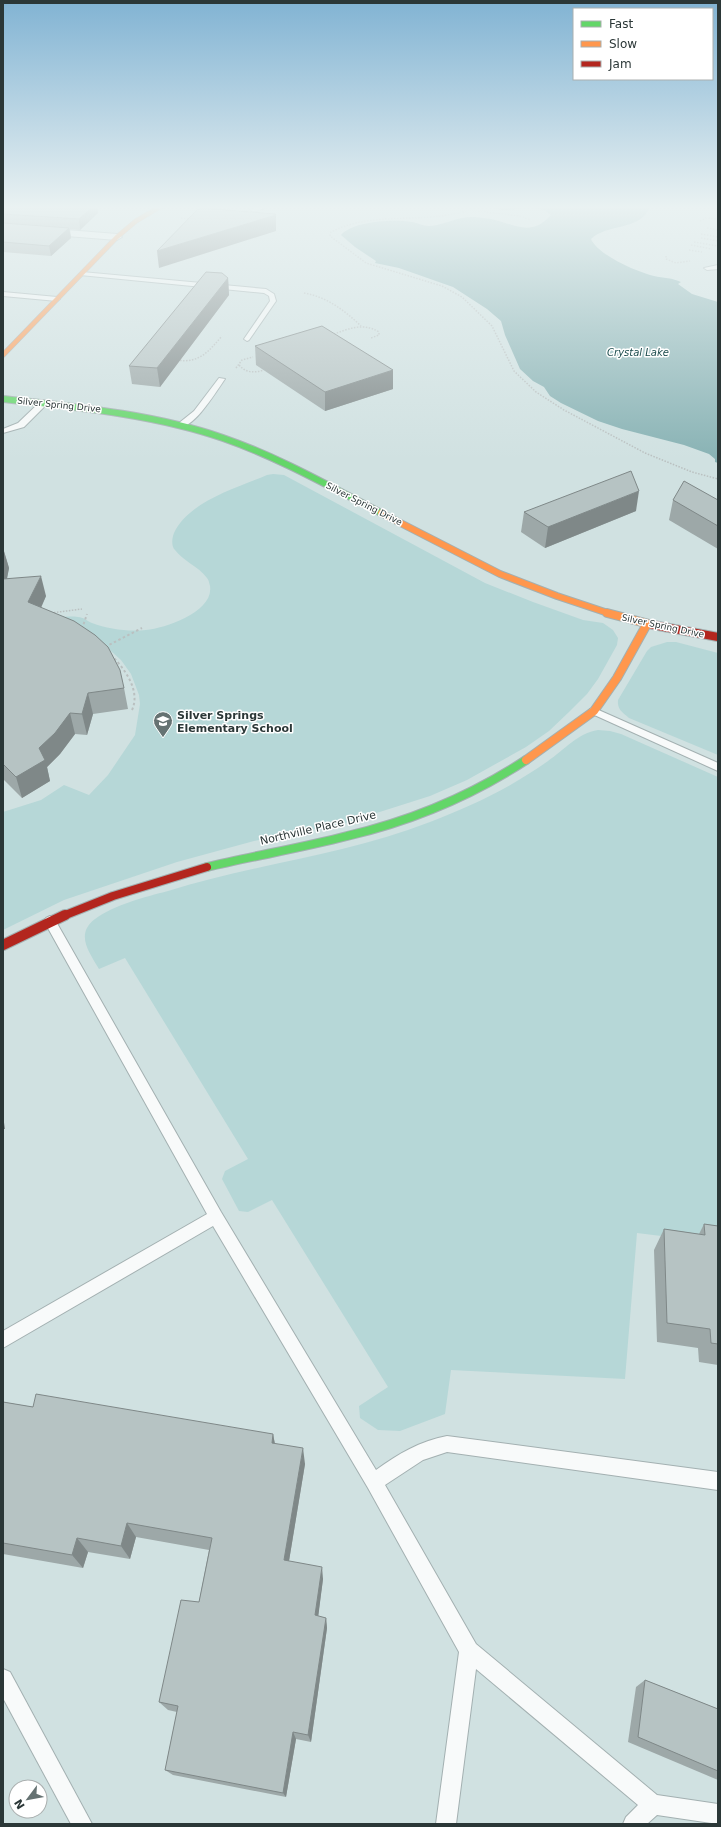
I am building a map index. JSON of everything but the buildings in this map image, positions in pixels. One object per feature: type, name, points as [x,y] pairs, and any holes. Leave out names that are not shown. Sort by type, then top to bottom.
[{"type":"street","points":[[3,355],[66,290]]},
{"type":"street","name":"Silver Spring Drive","points":[[3,399],[123,413],[182,425],[235,442],[275,458],[471,560],[512,579],[577,604],[647,624],[718,637]]},
{"type":"street","name":"Northville Place Drive","points":[[3,945],[50,921],[114,896],[178,875],[242,858],[348,836],[450,802],[509,772],[594,711],[616,678],[647,624]]},
{"type":"lane","points":[[246,339],[273,301],[272,295],[266,291],[258,290]]},
{"type":"lane","points":[[3,294],[57,299]]},
{"type":"lane","points":[[182,425],[197,412],[221,379]]},
{"type":"lane","points":[[3,431],[20,426],[44,403]]},
{"type":"lane","points":[[594,711],[718,767]]},
{"type":"lane","points":[[50,921],[216,1217],[374,1482],[469,1651],[653,1804],[718,1814]]},
{"type":"lane","points":[[3,1340],[216,1217]]},
{"type":"lane","points":[[374,1482],[413,1455],[432,1446],[447,1444],[718,1481]]},
{"type":"lane","points":[[446,1824],[469,1651]]},
{"type":"lane","points":[[3,1680],[82,1824]]},
{"type":"lane","points":[[633,1824],[653,1804]]},
{"type":"path","points":[[450,290],[462,297],[492,326],[511,367],[517,375],[536,392],[564,410],[645,452],[692,472],[718,479]]},
{"type":"path","points":[[304,293],[316,294],[338,307],[361,326]]},
{"type":"path","points":[[325,336],[361,326],[370,327],[378,332],[379,334],[371,338]]},
{"type":"path","points":[[174,358],[186,361],[200,359],[207,354],[222,336]]},
{"type":"path","points":[[236,370],[242,360],[257,356]]},
{"type":"path","points":[[239,364],[241,368],[248,371],[264,370]]},
{"type":"path","points":[[46,613],[82,609]]},
{"type":"path","points":[[81,635],[87,614]]},
{"type":"path","points":[[131,712],[135,708],[135,697],[127,675],[112,656],[102,649],[142,628]]},
{"type":"shaded area","name":"Silver Springs Elementary School","points":[[273,474],[284,475],[485,583],[583,620],[603,623],[613,630],[618,638],[617,645],[598,679],[587,694],[549,731],[526,747],[467,780],[430,796],[345,823],[254,841],[177,862],[64,900],[3,930],[3,812],[41,800],[64,785],[89,795],[108,775],[135,735],[140,704],[139,695],[131,674],[121,660],[103,644],[20,621],[58,617],[78,617],[92,623],[118,630],[139,631],[155,629],[187,617],[197,611],[204,604],[209,595],[210,586],[208,580],[203,574],[178,554],[172,542],[174,533],[181,522],[202,504],[228,491]]},
{"type":"shaded area","points":[[667,642],[676,642],[718,653],[718,755],[629,718],[619,708],[618,700],[647,651],[651,647]]},
{"type":"shaded area","points":[[598,730],[621,734],[718,777],[718,1243],[637,1233],[625,1379],[451,1370],[445,1414],[400,1431],[378,1430],[360,1418],[359,1406],[388,1387],[272,1200],[248,1212],[239,1211],[222,1179],[225,1171],[248,1159],[125,958],[99,969],[88,950],[85,937],[86,931],[95,919],[103,914],[140,899],[233,873],[366,843],[430,822],[472,804],[521,779],[554,757],[578,738]]},
{"type":"water","name":"Crystal Lake","points":[[458,290],[687,290],[692,294],[718,302],[718,463],[715,462],[715,459],[709,454],[684,445],[622,429],[598,421],[550,396],[544,387],[533,381],[520,369],[505,335],[501,321],[487,309]]},
{"type":"traffic: fast","points":[[3,399],[140,417],[194,429],[221,437],[242,444],[283,462],[381,513]]},
{"type":"traffic: fast","points":[[207,867],[349,836],[418,815],[486,785],[526,760]]},
{"type":"traffic: slow","points":[[3,355],[66,290]]},
{"type":"traffic: slow","points":[[381,513],[425,537],[519,582],[576,603],[653,625]]},
{"type":"traffic: slow","points":[[526,760],[594,711],[617,678],[647,624]]},
{"type":"traffic: jam","points":[[653,625],[718,637]]},
{"type":"traffic: jam","points":[[3,945],[50,921],[113,896],[207,867]]},
{"type":"place","name":"Silver Springs Elementary School","points":[[163,738]]}]
